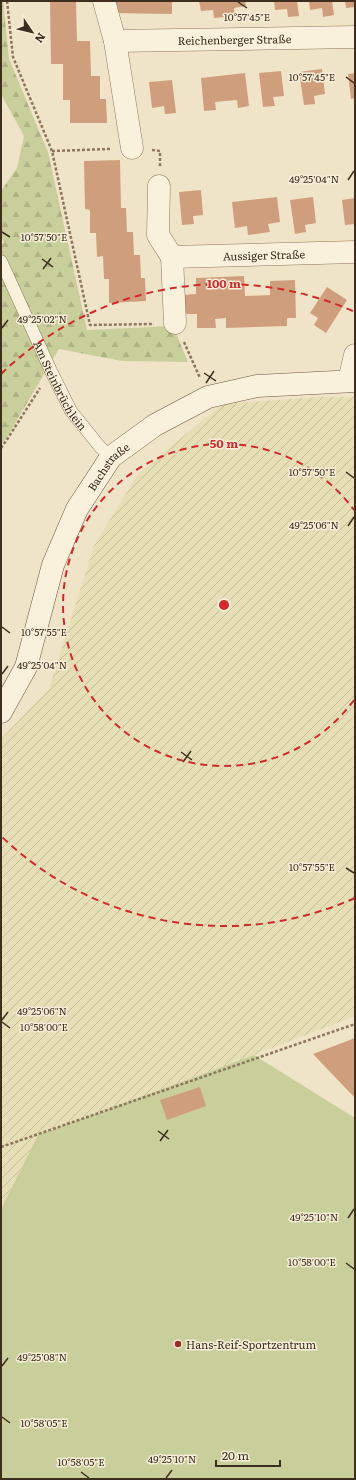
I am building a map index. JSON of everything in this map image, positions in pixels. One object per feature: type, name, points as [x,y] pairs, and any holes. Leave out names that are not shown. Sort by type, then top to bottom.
[{"type":"street","points":[[104,1],[114,41],[132,148]]},
{"type":"street","name":"Reichenberger Straße","points":[[114,41],[355,37]]},
{"type":"street","points":[[159,186],[158,235],[172,256],[176,323]]},
{"type":"street","name":"Aussiger Straße","points":[[172,256],[355,252]]},
{"type":"street","points":[[352,381],[355,355]]},
{"type":"street","name":"Bachstraße","points":[[1,712],[26,667],[53,566],[77,509],[111,457],[155,425],[208,397],[257,386],[352,381]]},
{"type":"lane","name":"Am Steinbrüchlein","points":[[1,261],[70,411],[100,447],[111,457]]},
{"type":"path","points":[[7,1],[13,57],[52,151],[90,325],[176,323],[208,397]]},
{"type":"path","points":[[1,448],[51,371]]},
{"type":"path","points":[[1,1148],[355,1024]]},
{"type":"shaded area","points":[[318,397],[355,397],[355,1016],[38,1135],[1,1209],[1,739],[49,689],[94,546],[138,474],[222,404]]},
{"type":"green space","points":[[1,1],[3,1],[9,59],[48,152],[87,330],[173,326],[188,362],[122,361],[59,349],[1,445],[1,244],[4,243],[1,236],[1,191],[17,168],[24,136],[1,94]]},
{"type":"green space","name":"Hans-Reif-Sportzentrum","points":[[254,1055],[355,1118],[355,1479],[1,1479],[1,1209],[38,1135]]},
{"type":"building","points":[[76,1],[77,41],[90,41],[91,76],[100,76],[100,99],[106,99],[107,123],[70,123],[70,100],[63,100],[63,64],[51,64],[50,2]]},
{"type":"building","points":[[113,1],[172,1],[172,14],[113,13]]},
{"type":"building","points":[[199,1],[245,1],[246,6],[234,8],[235,16],[214,18],[213,10],[201,11]]},
{"type":"building","points":[[274,1],[297,1],[299,16],[288,17],[287,9],[275,10]]},
{"type":"building","points":[[309,1],[332,1],[334,15],[323,17],[322,8],[310,10]]},
{"type":"building","points":[[345,1],[355,1],[355,7],[346,8]]},
{"type":"building","points":[[322,69],[325,94],[314,96],[315,104],[304,105],[299,72]]},
{"type":"building","points":[[281,71],[284,96],[273,97],[275,106],[263,107],[259,73]]},
{"type":"building","points":[[245,73],[249,106],[238,108],[237,100],[215,102],[216,110],[204,111],[201,78]]},
{"type":"building","points":[[355,73],[355,98],[351,99],[348,74]]},
{"type":"building","points":[[172,80],[176,113],[165,114],[164,106],[152,108],[149,82]]},
{"type":"building","points":[[120,160],[121,208],[126,208],[127,232],[133,232],[134,255],[140,255],[141,278],[145,278],[146,301],[109,303],[109,279],[104,279],[103,256],[97,257],[96,233],[90,233],[90,210],[85,209],[84,161]]},
{"type":"building","points":[[201,190],[203,215],[193,216],[194,224],[182,225],[179,192]]},
{"type":"building","points":[[277,197],[280,222],[268,224],[270,232],[248,235],[247,226],[235,228],[232,202]]},
{"type":"building","points":[[313,197],[316,223],[305,225],[306,232],[295,234],[290,200]]},
{"type":"building","points":[[355,198],[355,224],[345,225],[342,200]]},
{"type":"building","points":[[244,276],[245,296],[270,295],[270,281],[295,280],[296,318],[287,318],[287,326],[226,328],[226,318],[215,319],[216,328],[197,328],[197,314],[182,314],[182,295],[196,294],[196,278]]},
{"type":"building","points":[[327,287],[347,300],[326,333],[314,325],[318,318],[310,313]]},
{"type":"building","points":[[355,1038],[355,1098],[313,1054]]},
{"type":"building","points":[[200,1087],[206,1106],[167,1120],[160,1100]]},
{"type":"place","name":"Hans-Reif-Sportzentrum","points":[[178,1344]]}]
